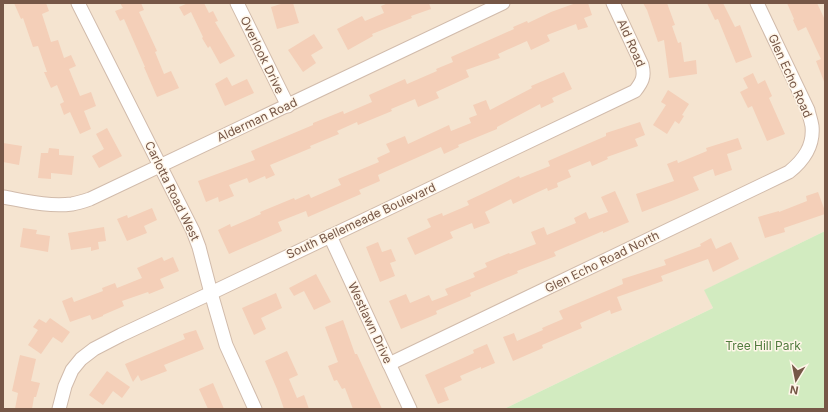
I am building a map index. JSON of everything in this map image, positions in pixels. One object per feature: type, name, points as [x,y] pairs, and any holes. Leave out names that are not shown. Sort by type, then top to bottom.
[{"type":"street","name":"Carlotta Road West","points":[[78,3],[193,231],[226,345],[255,409]]},
{"type":"street","name":"Overlook Drive","points":[[237,3],[288,106]]},
{"type":"street","name":"Alderman Road","points":[[3,197],[56,205],[72,204],[90,200],[503,3]]},
{"type":"street","name":"Ald Road","points":[[612,3],[642,65],[644,74],[640,84]]},
{"type":"street","name":"Glen Echo Road","points":[[757,3],[808,110],[812,126],[812,137],[808,150]]},
{"type":"street","name":"South Bellemeade Boulevard","points":[[59,409],[65,386],[72,370],[81,359],[94,349],[635,91],[640,84]]},
{"type":"street","name":"Glen Echo Road North","points":[[389,364],[789,172],[800,163],[808,150]]},
{"type":"street","name":"Westlawn Drive","points":[[330,236],[410,409]]},
{"type":"shaded area","points":[[3,3],[825,3],[825,231],[705,290],[713,308],[504,409],[3,409]]},
{"type":"green space","name":"Tree Hill Park","points":[[825,231],[825,409],[504,409],[713,308],[704,290]]},
{"type":"building","points":[[14,3],[46,3],[49,11],[42,14],[51,42],[58,40],[64,58],[71,55],[76,66],[69,69],[80,96],[91,92],[96,106],[84,111],[91,129],[80,134],[70,112],[64,115],[60,104],[64,102],[57,85],[51,88],[44,72],[47,72],[38,46],[33,47],[23,18],[21,19]]},
{"type":"building","points":[[120,3],[141,3],[144,10],[139,12],[157,51],[155,52],[164,74],[171,71],[179,88],[157,97],[124,19],[120,21],[115,11],[123,8]]},
{"type":"building","points":[[188,3],[204,3],[209,13],[213,11],[218,21],[215,22],[235,56],[220,64],[210,46],[208,48],[202,38],[203,37],[191,12],[184,16],[179,7]]},
{"type":"building","points":[[284,3],[293,3],[299,23],[277,29],[271,7]]},
{"type":"building","points":[[388,3],[429,3],[431,9],[411,16],[412,18],[372,34],[373,36],[348,50],[337,29],[362,16],[365,21],[384,13],[381,6]]},
{"type":"building","points":[[576,3],[588,3],[592,15],[584,18],[588,27],[578,30],[576,24],[547,35],[550,41],[531,50],[527,41],[498,54],[500,58],[466,70],[469,77],[436,92],[439,98],[418,107],[415,99],[391,109],[392,111],[358,125],[357,122],[337,131],[339,134],[310,146],[311,148],[270,165],[275,175],[266,179],[265,176],[249,183],[247,178],[229,185],[234,196],[219,202],[218,197],[206,202],[198,181],[255,160],[251,151],[313,125],[313,123],[343,111],[344,114],[372,102],[369,95],[405,79],[407,84],[437,71],[436,69],[453,62],[451,57],[514,29],[513,27],[527,21],[528,23],[551,12]]},
{"type":"building","points":[[643,3],[667,3],[675,25],[672,26],[678,43],[681,42],[684,62],[696,60],[697,74],[669,78],[664,40],[658,42],[647,10]]},
{"type":"building","points":[[707,3],[723,3],[735,27],[740,25],[752,57],[736,63],[718,19],[715,20]]},
{"type":"building","points":[[787,3],[817,3],[825,20],[825,84],[816,61],[821,59],[806,27],[798,31]]},
{"type":"building","points":[[314,34],[323,48],[311,55],[316,63],[303,72],[288,50]]},
{"type":"building","points":[[564,72],[572,89],[552,98],[554,102],[541,108],[540,104],[497,127],[497,129],[458,145],[459,147],[444,154],[441,147],[378,175],[380,181],[359,190],[361,194],[308,217],[306,211],[278,222],[282,231],[229,254],[218,230],[230,224],[231,227],[261,214],[260,212],[294,198],[295,200],[309,194],[311,198],[341,185],[338,179],[379,162],[377,158],[390,152],[386,144],[405,136],[408,144],[449,125],[451,131],[471,123],[469,118],[477,115],[473,105],[486,100],[490,110],[532,88],[531,86]]},
{"type":"building","points":[[753,73],[758,84],[765,80],[772,96],[769,98],[785,134],[767,141],[752,106],[748,108],[740,92],[748,88],[743,78]]},
{"type":"building","points":[[227,77],[232,86],[247,79],[254,93],[225,106],[215,84]]},
{"type":"building","points":[[668,90],[689,104],[682,115],[684,116],[679,124],[675,121],[667,134],[653,125],[666,105],[661,102]]},
{"type":"building","points":[[640,122],[645,135],[635,139],[638,146],[607,157],[608,159],[592,166],[590,161],[568,170],[571,177],[557,183],[558,187],[548,191],[547,188],[513,204],[511,199],[485,212],[490,223],[474,229],[472,223],[450,232],[453,238],[415,255],[407,238],[431,227],[427,219],[442,213],[443,216],[469,205],[467,201],[519,176],[520,178],[550,166],[548,161],[606,136],[606,133]]},
{"type":"building","points":[[107,128],[122,156],[99,168],[92,156],[104,149],[96,134]]},
{"type":"building","points":[[738,138],[742,149],[727,154],[732,170],[715,176],[713,169],[693,177],[699,190],[642,212],[636,194],[674,181],[667,164],[677,160],[678,163],[707,151],[706,148]]},
{"type":"building","points":[[3,143],[22,146],[19,165],[3,162]]},
{"type":"building","points":[[49,148],[59,149],[59,155],[74,156],[72,175],[51,173],[51,179],[38,178],[41,153],[48,153]]},
{"type":"building","points":[[615,191],[629,222],[603,233],[603,231],[554,252],[556,256],[517,271],[518,273],[470,293],[471,296],[436,311],[437,314],[401,329],[389,301],[406,294],[410,303],[429,295],[432,301],[448,295],[445,289],[475,277],[473,273],[487,267],[485,263],[536,244],[531,232],[544,227],[547,235],[576,223],[574,218],[586,212],[589,219],[608,212],[601,197]]},
{"type":"building","points":[[818,192],[825,214],[784,228],[785,232],[765,238],[758,217],[779,212],[807,201],[806,196]]},
{"type":"building","points":[[152,208],[157,220],[144,226],[147,233],[127,241],[117,219],[127,215],[128,218]]},
{"type":"building","points":[[104,227],[106,241],[98,242],[99,249],[91,251],[91,247],[71,250],[68,233]]},
{"type":"building","points":[[23,228],[37,230],[36,234],[50,236],[48,252],[20,247]]},
{"type":"building","points":[[711,238],[716,249],[731,242],[739,259],[713,272],[708,259],[661,276],[663,281],[617,297],[622,310],[611,314],[610,310],[580,323],[582,328],[542,345],[543,348],[513,361],[503,337],[514,333],[517,341],[543,330],[542,328],[563,319],[559,311],[623,284],[622,279],[666,265],[664,260],[701,246],[700,244]]},
{"type":"building","points":[[378,242],[382,252],[391,249],[396,261],[390,263],[395,276],[380,282],[366,247]]},
{"type":"building","points":[[162,257],[164,261],[173,257],[179,271],[160,279],[164,288],[149,294],[148,292],[122,301],[124,306],[92,320],[90,315],[70,322],[62,301],[72,297],[74,302],[103,291],[102,288],[115,283],[117,288],[142,278],[137,268]]},
{"type":"building","points":[[316,274],[331,302],[314,310],[304,291],[294,296],[289,288]]},
{"type":"building","points":[[276,293],[282,308],[261,318],[266,329],[254,335],[242,308]]},
{"type":"building","points":[[50,318],[70,332],[62,343],[53,337],[41,354],[28,345],[38,330],[33,327],[39,319],[46,323]]},
{"type":"building","points":[[343,320],[355,354],[357,354],[382,409],[353,409],[345,388],[342,389],[337,380],[334,381],[328,366],[338,362],[325,327]]},
{"type":"building","points":[[196,330],[204,349],[164,365],[167,371],[141,381],[138,375],[133,382],[125,364],[185,339],[183,334]]},
{"type":"building","points":[[487,344],[495,363],[460,376],[462,380],[444,388],[449,400],[438,404],[425,375],[474,353],[473,350]]},
{"type":"building","points":[[287,351],[298,375],[289,379],[297,398],[304,395],[309,409],[284,409],[265,361]]},
{"type":"building","points":[[20,355],[36,359],[31,381],[40,383],[36,397],[34,397],[32,409],[15,409],[18,393],[12,391]]},
{"type":"building","points":[[107,371],[130,387],[122,398],[113,391],[103,405],[89,395]]},
{"type":"building","points":[[213,383],[224,409],[208,409],[199,389]]}]
